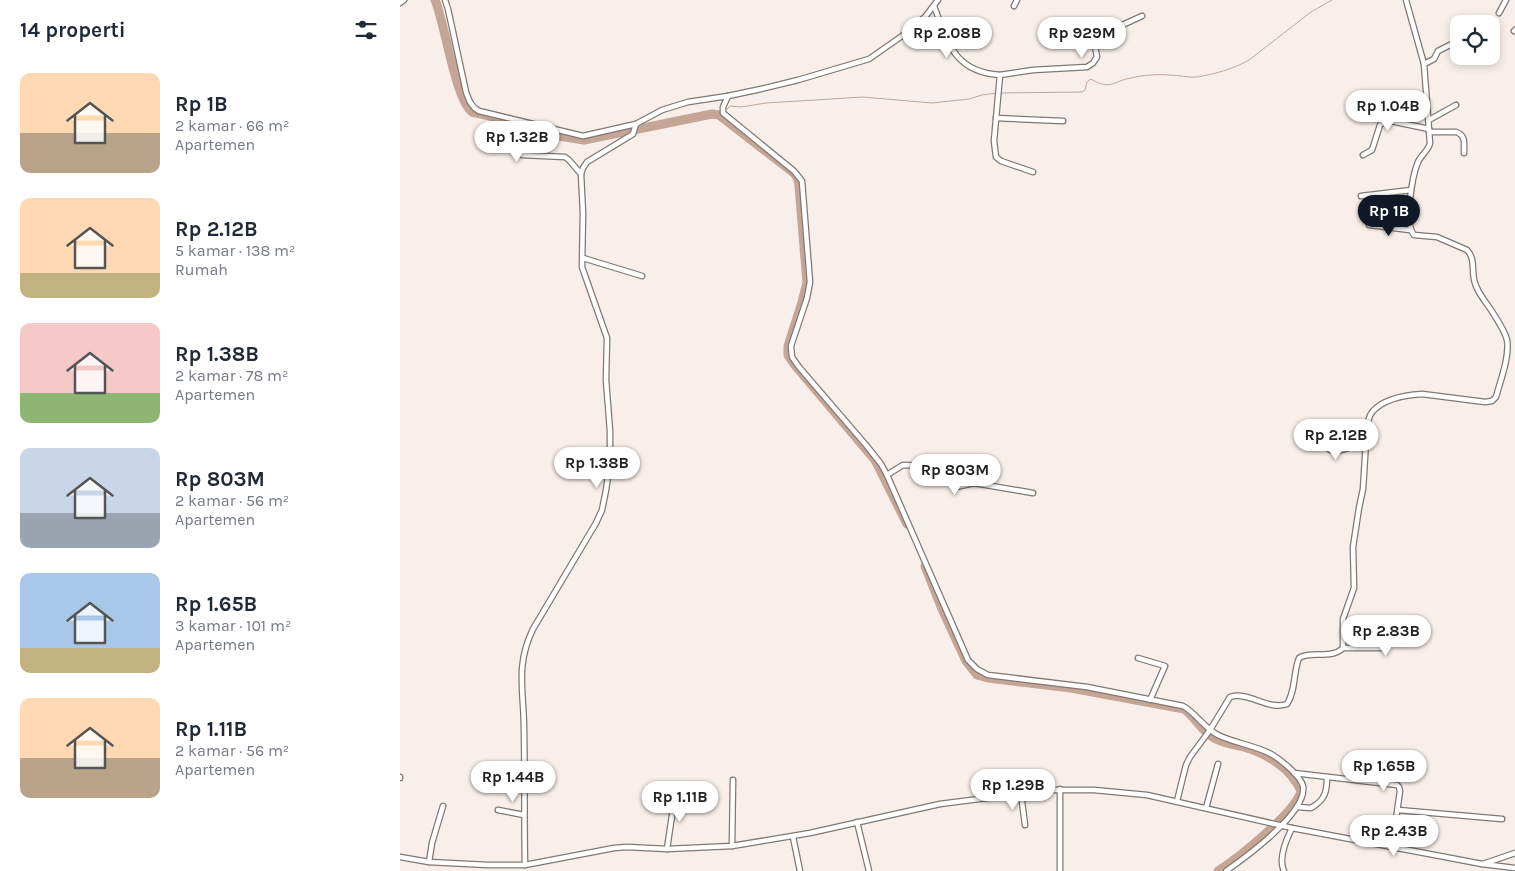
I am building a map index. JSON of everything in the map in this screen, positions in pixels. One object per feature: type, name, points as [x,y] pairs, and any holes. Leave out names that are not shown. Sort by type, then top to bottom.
[{"type":"street","points":[[400,2],[404,0]]},
{"type":"street","points":[[445,0],[466,92],[472,105],[479,111],[551,132],[583,136],[636,127]]},
{"type":"street","points":[[525,865],[524,728],[521,679],[523,656],[533,629],[602,510],[610,463],[610,431],[606,380],[607,338],[584,274],[582,258],[581,174],[583,168],[587,162],[610,149],[636,127],[662,110],[688,102],[728,96],[798,80],[869,59],[925,17],[938,0]]},
{"type":"street","points":[[1014,6],[1017,0]]},
{"type":"street","points":[[1342,648],[1343,619],[1354,588],[1353,547],[1363,490],[1369,417],[1373,411],[1385,403],[1412,395],[1422,394],[1490,402],[1496,397],[1503,370],[1507,340],[1494,313],[1476,287],[1470,254],[1467,250],[1438,237],[1414,235],[1410,230],[1411,190],[1418,162],[1430,146],[1424,64],[1406,0]]},
{"type":"street","points":[[1499,13],[1506,0]]},
{"type":"street","points":[[934,6],[948,42],[962,63],[973,70],[1000,74],[1087,67],[1097,58],[1095,46],[1097,41],[1118,27],[1142,16]]},
{"type":"street","points":[[1424,64],[1434,58],[1438,51],[1450,45]]},
{"type":"street","points":[[1000,74],[994,141],[996,157],[1001,161],[1033,172]]},
{"type":"street","points":[[728,96],[722,110],[724,114],[794,171],[802,181],[810,282],[791,346],[792,357],[871,451],[887,475],[968,660],[977,669],[988,675],[1088,687],[1179,705],[1186,708],[1207,733],[1269,753],[1283,762],[1303,786],[1302,798],[1298,806],[1252,852],[1226,871]]},
{"type":"street","points":[[1429,120],[1456,105]]},
{"type":"street","points":[[996,118],[1063,121]]},
{"type":"street","points":[[1363,155],[1372,150],[1380,125],[1386,120],[1429,131],[1461,133],[1464,138],[1464,153]]},
{"type":"street","points":[[551,132],[548,143],[545,145],[520,145],[518,152],[522,155],[565,157],[581,174]]},
{"type":"street","points":[[1361,196],[1411,190]]},
{"type":"street","points":[[1369,226],[1410,230]]},
{"type":"street","points":[[582,258],[642,276]]},
{"type":"street","points":[[1311,436],[1325,442],[1332,452],[1366,442]]},
{"type":"street","points":[[887,475],[903,465],[934,466],[943,469],[948,480],[956,487],[974,483],[1033,492]]},
{"type":"street","points":[[1177,801],[1186,765],[1227,700],[1232,696],[1242,696],[1256,701],[1284,706],[1293,694],[1299,658],[1303,655],[1324,655],[1338,652],[1342,648],[1383,648],[1398,640],[1424,634]]},
{"type":"street","points":[[1138,658],[1165,666],[1150,700]]},
{"type":"street","points":[[1206,808],[1218,764]]},
{"type":"street","points":[[1294,773],[1397,785],[1400,791],[1392,847]]},
{"type":"street","points":[[1298,806],[1310,808],[1321,800],[1327,790],[1327,777]]},
{"type":"street","points":[[732,846],[733,780]]},
{"type":"street","points":[[1060,789],[1060,871]]},
{"type":"street","points":[[400,857],[429,862],[525,865],[614,848],[667,849],[732,846],[793,837],[940,804],[1060,789],[1129,792],[1177,801],[1271,824],[1482,864],[1515,868]]},
{"type":"street","points":[[1021,794],[1025,825]]},
{"type":"street","points":[[667,849],[675,795]]},
{"type":"street","points":[[429,862],[432,843],[443,806]]},
{"type":"street","points":[[498,810],[524,815]]},
{"type":"street","points":[[1398,810],[1502,819]]},
{"type":"street","points":[[857,822],[869,871]]},
{"type":"street","points":[[1284,871],[1281,864],[1282,857],[1292,828]]},
{"type":"street","points":[[793,837],[800,871]]},
{"type":"street","points":[[1482,864],[1489,860],[1515,853]]},
{"type":"street","points":[[488,865],[488,871]]},
{"type":"waterway","points":[[435,0],[455,77],[460,92],[472,112],[516,122],[559,136],[584,140],[712,114],[719,115],[795,174],[799,186],[807,283],[788,346],[788,355],[875,460],[907,524]]},
{"type":"waterway","points":[[1001,93],[1082,92],[1085,90],[1087,82],[1091,79],[1108,85],[1146,75],[1194,77],[1217,73],[1249,60],[1311,12],[1332,0]]},
{"type":"waterway","points":[[727,109],[730,106],[741,107],[766,103],[863,97],[932,103],[969,99],[997,93]]},
{"type":"waterway","points":[[925,566],[966,661],[977,675],[1071,688],[1184,709],[1214,738],[1225,743],[1244,747],[1270,758],[1291,775],[1301,791],[1289,811],[1265,834],[1218,871]]}]
